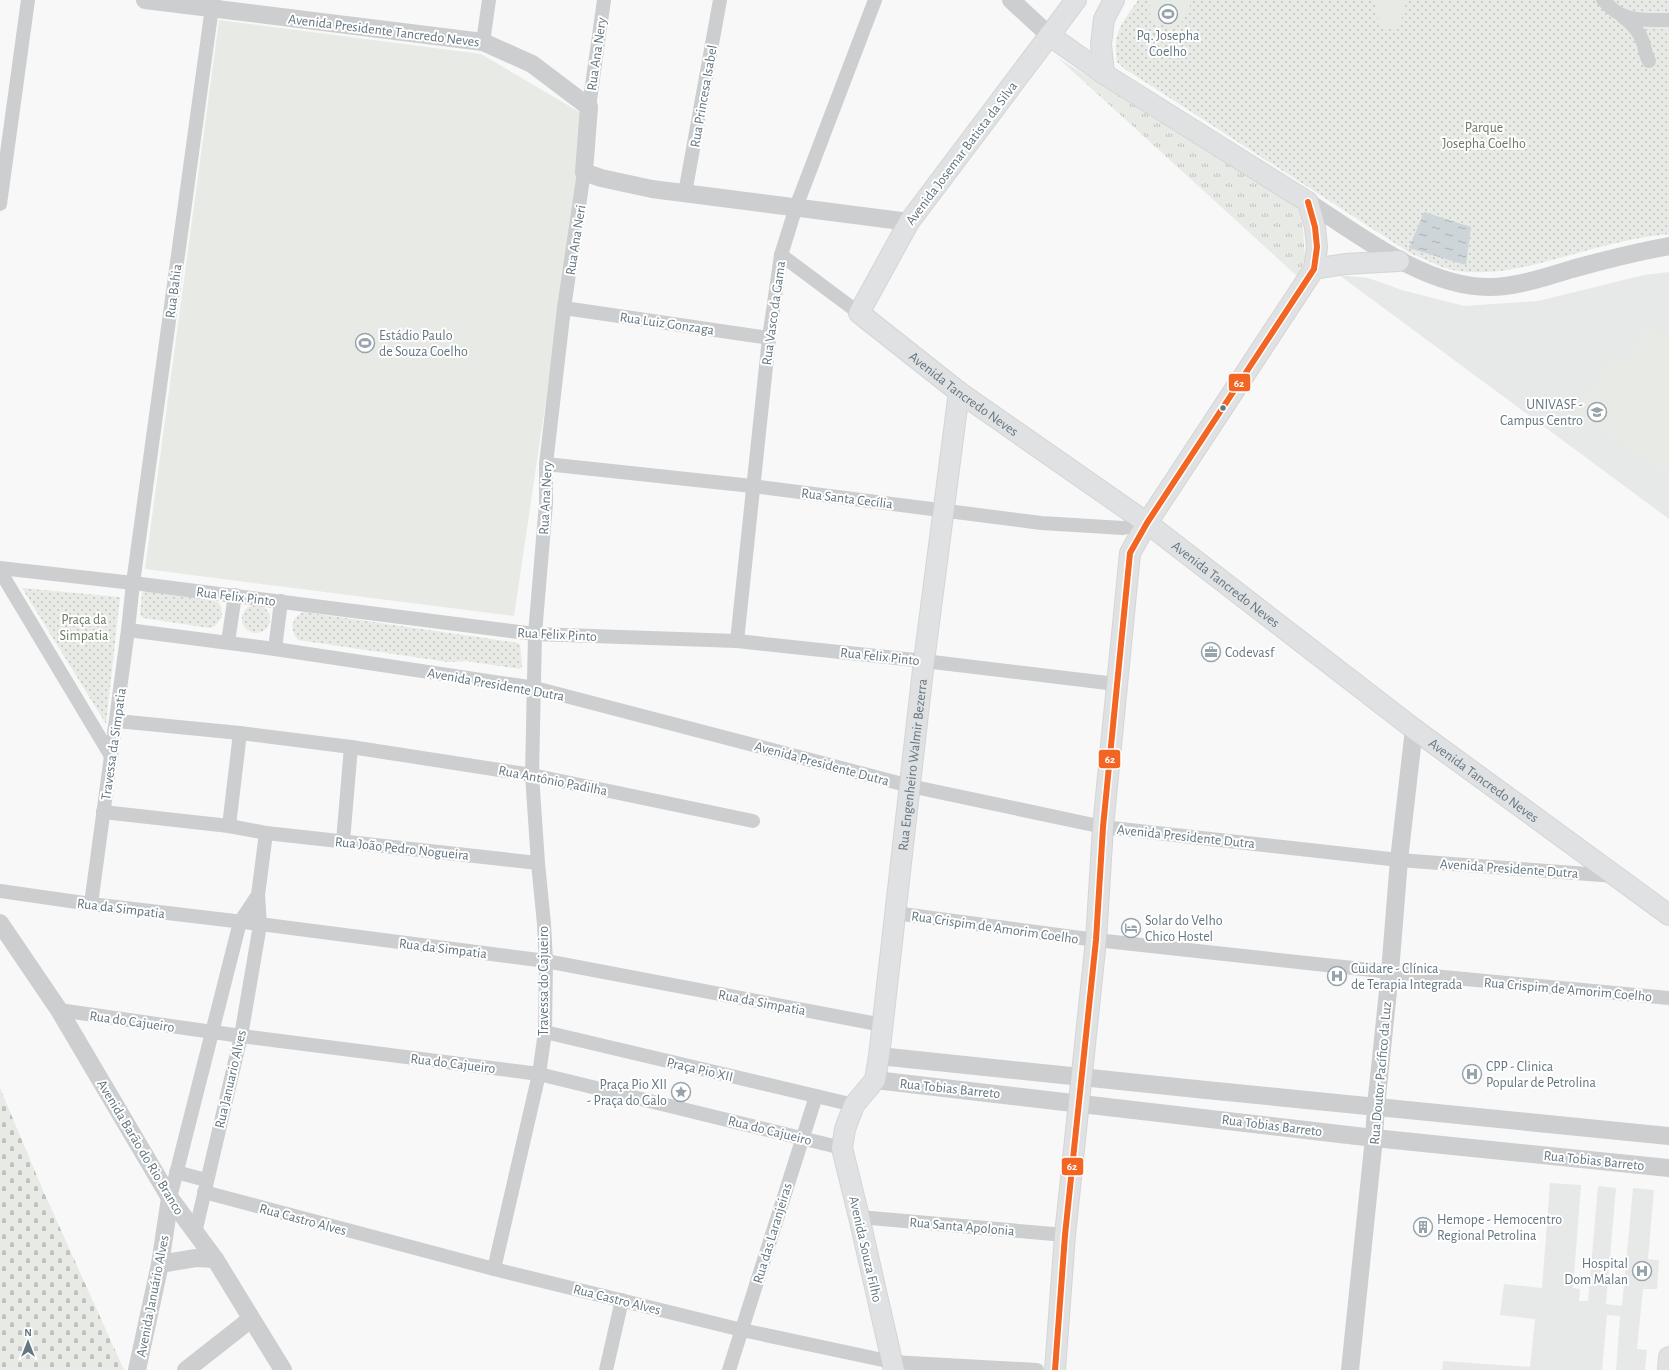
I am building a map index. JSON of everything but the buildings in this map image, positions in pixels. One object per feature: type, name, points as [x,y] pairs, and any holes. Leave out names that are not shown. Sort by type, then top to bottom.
[{"type":"main road","name":"Avenida Josemar Batista da Silva","points":[[859,313],[909,222],[1076,0]]},
{"type":"main road","points":[[1104,74],[1101,44],[1104,19],[1114,0]]},
{"type":"main road","points":[[1049,35],[1104,74],[1308,202],[1315,227],[1318,247],[1314,269],[1147,523],[1130,553],[1103,827],[1096,940],[1065,1235],[1055,1370]]},
{"type":"main road","points":[[1314,269],[1345,264],[1399,261]]},
{"type":"main road","name":"Avenida Tancredo Neves","points":[[859,313],[959,392],[1147,523],[1414,729],[1669,915]]},
{"type":"main road","name":"Rua Engenheiro Walmir Bezerra","points":[[875,1080],[883,1025],[924,661],[959,392]]},
{"type":"main road","points":[[843,1138],[854,1105],[875,1080]]},
{"type":"main road","name":"Avenida Souza Filho","points":[[843,1138],[859,1217],[893,1366]]},
{"type":"main road","points":[[1668,1370],[1669,1357]]},
{"type":"street","points":[[0,204],[28,0]]},
{"type":"street","name":"Avenida Presidente Tancredo Neves","points":[[145,0],[213,4],[483,42],[532,64],[589,107]]},
{"type":"street","points":[[483,42],[489,0]]},
{"type":"street","name":"Rua Ana Nery","points":[[589,107],[604,0]]},
{"type":"street","name":"Rua Princesa Isabel","points":[[685,193],[720,0]]},
{"type":"street","name":"Rua Vasco da Gama","points":[[737,641],[752,486],[769,338],[781,255],[796,207],[875,0]]},
{"type":"street","points":[[1010,0],[1049,35]]},
{"type":"street","points":[[1603,0],[1621,16],[1636,26],[1643,43],[1644,53],[1649,61]]},
{"type":"street","name":"Rua Bahia","points":[[133,582],[213,4]]},
{"type":"street","points":[[1621,16],[1632,19],[1669,20]]},
{"type":"street","points":[[589,107],[584,172],[602,178],[652,189],[909,222]]},
{"type":"street","name":"Rua Ana Neri","points":[[564,308],[584,172]]},
{"type":"street","points":[[1308,202],[1399,261],[1456,284],[1489,287],[1529,281],[1628,253],[1669,246]]},
{"type":"street","name":"Avenida Tancredo Neves","points":[[781,255],[859,313]]},
{"type":"street","name":"Rua Ana Nery","points":[[535,688],[535,634],[546,503],[546,464],[564,308]]},
{"type":"street","name":"Rua Luiz Gonzaga","points":[[564,308],[769,338]]},
{"type":"street","name":"Rua Santa Cecília","points":[[546,464],[752,486],[1042,523],[1123,528],[1147,523]]},
{"type":"street","name":"Rua Felix Pinto","points":[[0,568],[133,582],[535,634],[737,641],[924,661],[1116,684]]},
{"type":"street","points":[[0,571],[112,756]]},
{"type":"street","name":"Travessa da Simpatia","points":[[91,904],[117,720],[133,582]]},
{"type":"street","points":[[228,642],[235,595]]},
{"type":"street","points":[[276,649],[281,601]]},
{"type":"street","name":"Avenida Presidente Dutra","points":[[128,630],[228,642],[535,688],[910,786],[1103,827],[1399,860],[1616,876]]},
{"type":"street","name":"Travessa do Cajueiro","points":[[494,1269],[539,1074],[545,1032],[546,961],[532,775],[535,688]]},
{"type":"street","name":"Rua Antônio Padilha","points":[[117,720],[351,747],[532,775],[753,821]]},
{"type":"street","name":"Rua Doutor Pacífico da Luz","points":[[1350,1370],[1390,972],[1399,860],[1414,729]]},
{"type":"street","points":[[229,826],[240,733]]},
{"type":"street","points":[[343,841],[351,747]]},
{"type":"street","name":"Rua João Pedro Nogueira","points":[[104,812],[229,826],[266,833],[538,863]]},
{"type":"street","points":[[260,924],[258,895],[266,833]]},
{"type":"street","name":"Rua da Simpatia","points":[[0,891],[91,904],[546,961],[883,1025]]},
{"type":"street","points":[[240,922],[258,895]]},
{"type":"street","name":"Rua Crispim de Amorim Coelho","points":[[895,913],[1096,940],[1390,972],[1669,998]]},
{"type":"street","name":"Rua Januario Alves","points":[[170,1198],[240,922]]},
{"type":"street","name":"Rua Januario Alves","points":[[195,1233],[241,1036],[260,924]]},
{"type":"street","name":"Avenida Barão do Rio Branco","points":[[2,931],[59,1010],[170,1198],[215,1259],[283,1370]]},
{"type":"street","name":"Rua do Cajueiro","points":[[59,1010],[241,1036],[539,1074],[802,1138],[843,1138]]},
{"type":"street","name":"Praça Pio XII","points":[[545,1032],[854,1105]]},
{"type":"street","name":"Rua Tobias Barreto","points":[[879,1056],[1081,1078],[1669,1136]]},
{"type":"street","name":"Rua Tobias Barreto","points":[[875,1080],[1374,1138],[1669,1168]]},
{"type":"street","name":"Rua das Laranjeiras","points":[[729,1370],[816,1096]]},
{"type":"street","name":"Rua Castro Alves","points":[[176,1172],[205,1186],[494,1269],[893,1366],[1037,1370]]},
{"type":"street","name":"Avenida Januário Alves","points":[[137,1370],[160,1264],[170,1198]]},
{"type":"street","name":"Rua Santa Apolonia","points":[[859,1217],[1065,1235]]},
{"type":"street","points":[[160,1264],[196,1258],[215,1259]]},
{"type":"street","points":[[606,1370],[622,1300]]},
{"type":"street","points":[[186,1370],[251,1319]]},
{"type":"shaded area","name":"UNIVASF - Campus Centro","points":[[1669,272],[1669,519],[1339,275],[1368,278],[1402,290],[1464,306],[1538,301],[1644,275]]},
{"type":"shaded area","name":"Hospital Dom Malan","points":[[1550,1183],[1581,1185],[1573,1288],[1580,1289],[1579,1301],[1588,1301],[1598,1186],[1616,1188],[1606,1304],[1622,1306],[1633,1188],[1654,1190],[1648,1259],[1659,1260],[1657,1289],[1643,1289],[1637,1349],[1647,1350],[1645,1370],[1616,1370],[1620,1316],[1607,1315],[1602,1370],[1442,1370],[1443,1361],[1530,1367],[1535,1319],[1500,1315],[1504,1284],[1542,1288]]},
{"type":"green space","name":"Parque Josepha Coelho","points":[[1138,0],[1669,0],[1669,234],[1620,242],[1529,266],[1501,271],[1459,271],[1428,261],[1410,253],[1125,69],[1117,62],[1117,36],[1123,22]]},
{"type":"green space","name":"Pq. Josepha Coelho","points":[[1153,0],[1191,0],[1190,6],[1181,24],[1169,27],[1152,21],[1148,8]]},
{"type":"green space","points":[[1376,0],[1405,0],[1403,16],[1396,26],[1389,29],[1381,29],[1376,13]]},
{"type":"green space","name":"Estádio Paulo de Souza Coelho","points":[[219,20],[481,54],[588,117],[514,616],[145,569]]},
{"type":"green space","points":[[1058,58],[1298,206],[1303,228],[1305,261],[1298,277]]},
{"type":"green space","points":[[1648,325],[1669,339],[1669,476],[1573,413],[1612,358],[1623,363]]},
{"type":"green space","name":"Praça da Simpatia","points":[[22,588],[120,597],[106,724]]},
{"type":"green space","points":[[147,590],[213,598],[221,606],[222,617],[215,626],[210,628],[143,618],[140,614],[142,593]]},
{"type":"green space","points":[[256,605],[266,609],[270,619],[266,629],[256,633],[246,629],[242,619],[246,609]]},
{"type":"green space","points":[[304,612],[518,643],[520,645],[522,666],[520,669],[466,661],[448,662],[298,640],[293,632],[293,624],[296,617]]},
{"type":"green space","points":[[0,1088],[42,1188],[124,1370],[0,1370]]},
{"type":"water","points":[[1424,212],[1471,227],[1466,265],[1409,248]]},
{"type":"transit line","name":"62","points":[[1055,1370],[1065,1235],[1096,940],[1103,827],[1130,553],[1147,523],[1314,269],[1317,247],[1315,227],[1308,202]]},
{"type":"place","name":"Pq. Josepha Coelho","points":[[1168,14]]},
{"type":"place","name":"Estádio Paulo de Souza Coelho","points":[[365,343]]},
{"type":"place","name":"UNIVASF - Campus Centro","points":[[1597,412]]},
{"type":"place","name":"Codevasf","points":[[1211,652]]},
{"type":"place","name":"Solar do Velho Chico Hostel","points":[[1131,928]]},
{"type":"place","name":"Cuidare - Clínica de Terapia Integrada","points":[[1337,976]]},
{"type":"place","name":"CPP - Clinica Popular de Petrolina","points":[[1472,1074]]},
{"type":"place","name":"Praça Pio XII - Praça do Galo","points":[[681,1092]]},
{"type":"place","name":"Hemope - Hemocentro Regional Petrolina","points":[[1423,1227]]},
{"type":"place","name":"Hospital Dom Malan","points":[[1642,1271]]}]
